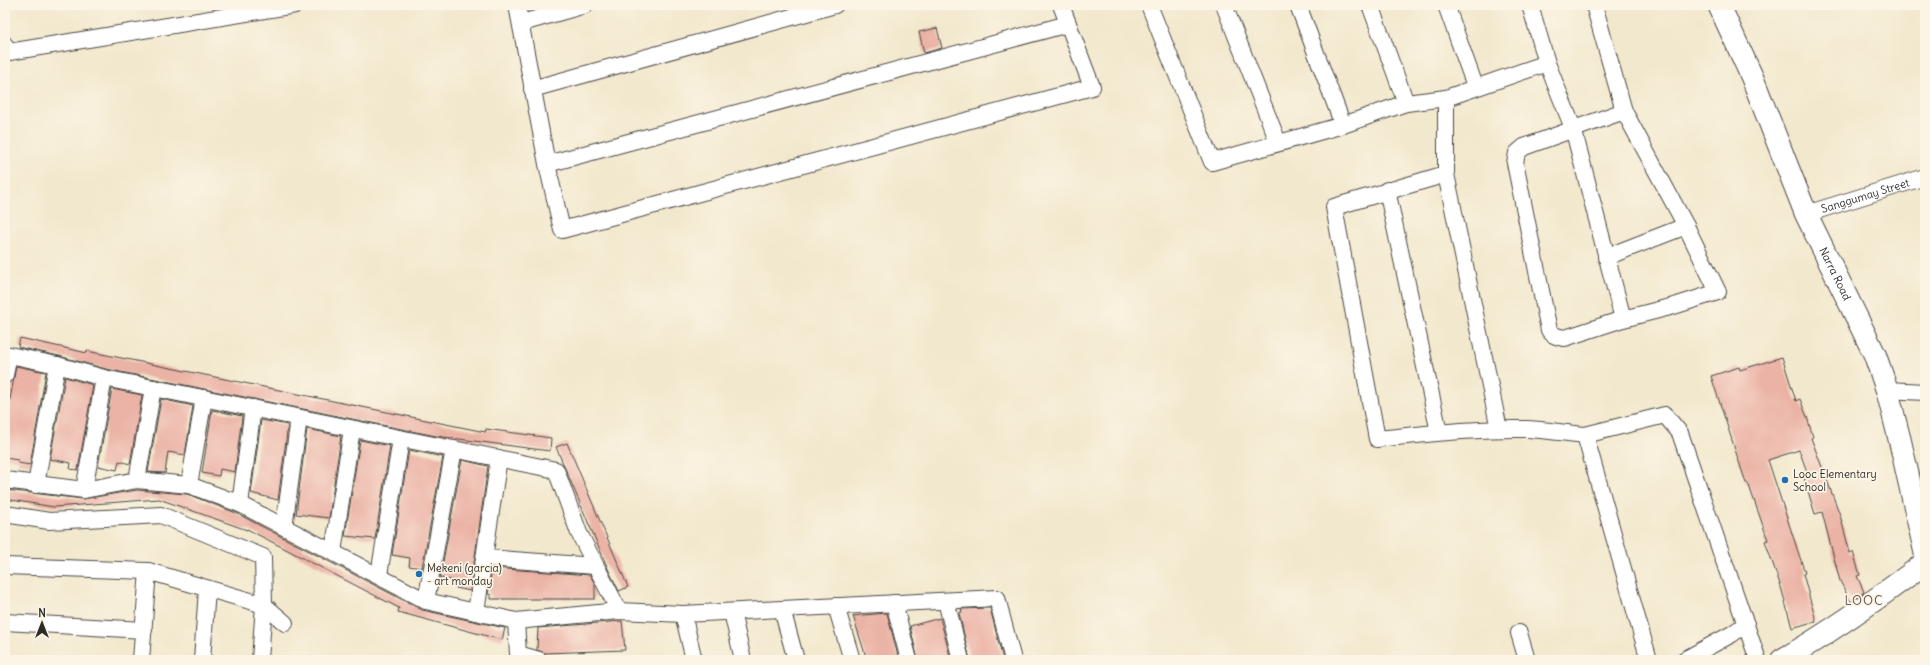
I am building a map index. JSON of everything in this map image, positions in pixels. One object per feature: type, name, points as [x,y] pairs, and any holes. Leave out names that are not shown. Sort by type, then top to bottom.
[{"type":"main road","name":"Narra Road","points":[[1719,5],[1752,77],[1806,214],[1875,356],[1887,390],[1925,551]]},
{"type":"main road","points":[[1782,660],[1817,640],[1870,605],[1917,569],[1924,563],[1925,559]]},
{"type":"street","points":[[5,45],[9,52],[295,5]]},
{"type":"street","points":[[518,5],[532,89],[562,230],[1092,87],[1061,5]]},
{"type":"street","points":[[522,23],[585,5]]},
{"type":"street","points":[[532,89],[835,5]]},
{"type":"street","points":[[1149,5],[1212,162],[1343,124],[1406,103],[1446,98],[1475,86],[1547,63]]},
{"type":"street","points":[[1224,5],[1278,142]]},
{"type":"street","points":[[1298,5],[1343,124]]},
{"type":"street","points":[[1370,5],[1406,103]]},
{"type":"street","points":[[1446,5],[1475,86]]},
{"type":"street","points":[[1530,5],[1547,63],[1574,128],[1623,319]]},
{"type":"street","points":[[1594,5],[1624,111],[1686,226],[1717,293],[1623,319],[1564,338],[1552,334],[1549,330],[1515,163],[1517,152],[1524,147],[1624,111]]},
{"type":"street","points":[[547,164],[1068,24]]},
{"type":"street","points":[[1446,98],[1446,174],[1499,429]]},
{"type":"street","points":[[1446,174],[1387,190],[1334,207],[1377,439],[1439,432],[1499,429],[1528,429],[1585,435],[1665,415],[1680,433],[1758,660]]},
{"type":"street","name":"Sanggumay Street","points":[[1806,214],[1925,176]]},
{"type":"street","points":[[1387,190],[1439,432]]},
{"type":"street","points":[[1606,257],[1686,226]]},
{"type":"street","points":[[5,375],[7,354],[57,365],[104,378],[556,470],[579,533],[619,611]]},
{"type":"street","points":[[36,485],[57,365]]},
{"type":"street","points":[[84,490],[104,378]]},
{"type":"street","points":[[137,480],[153,388]]},
{"type":"street","points":[[1887,390],[1925,392]]},
{"type":"street","points":[[189,485],[204,398]]},
{"type":"street","points":[[240,504],[253,408]]},
{"type":"street","points":[[284,527],[300,418]]},
{"type":"street","points":[[333,552],[352,429]]},
{"type":"street","points":[[1585,435],[1646,652],[1650,660]]},
{"type":"street","points":[[379,575],[402,438]]},
{"type":"street","points":[[426,601],[454,449]]},
{"type":"street","points":[[476,612],[486,558],[499,458]]},
{"type":"street","points":[[5,480],[84,490],[137,480],[189,485],[240,504],[379,575],[426,601],[516,621],[619,611],[683,614],[997,598],[1013,660]]},
{"type":"street","points":[[5,514],[50,521],[161,515],[263,557],[264,605],[260,660]]},
{"type":"street","points":[[486,558],[595,566]]},
{"type":"street","points":[[5,566],[148,571],[264,605],[285,623]]},
{"type":"street","points":[[141,660],[148,571]]},
{"type":"street","points":[[202,660],[207,589]]},
{"type":"street","points":[[946,601],[961,660]]},
{"type":"street","points":[[894,603],[909,660]]},
{"type":"street","points":[[836,606],[852,660]]},
{"type":"street","points":[[782,609],[796,660]]},
{"type":"street","points":[[732,612],[743,660]]},
{"type":"street","points":[[683,614],[694,660]]},
{"type":"street","points":[[516,621],[518,654],[539,660]]},
{"type":"street","points":[[5,622],[144,630]]},
{"type":"street","points":[[1684,660],[1732,634],[1746,624]]},
{"type":"street","points":[[1519,633],[1527,660]]},
{"type":"building","points":[[937,28],[942,48],[924,53],[919,32]]},
{"type":"building","points":[[20,338],[87,353],[87,351],[485,432],[486,429],[551,438],[550,451],[436,436],[106,369],[59,356],[18,347]]},
{"type":"building","name":"Looc Elementary School","points":[[1782,357],[1796,401],[1800,399],[1807,417],[1813,437],[1811,438],[1840,515],[1850,553],[1853,552],[1860,575],[1857,576],[1864,592],[1851,602],[1840,581],[1822,512],[1815,514],[1804,478],[1809,477],[1799,450],[1768,460],[1805,573],[1803,574],[1816,621],[1792,628],[1781,587],[1765,541],[1768,540],[1748,483],[1746,483],[1711,376],[1739,367],[1740,370]]},
{"type":"building","points":[[16,366],[46,372],[30,465],[18,463],[18,460],[5,458],[5,427]]},
{"type":"building","points":[[65,377],[93,385],[78,470],[70,469],[71,463],[50,459]]},
{"type":"building","points":[[112,389],[142,395],[130,464],[119,461],[117,470],[98,466]]},
{"type":"building","points":[[161,399],[193,406],[185,455],[168,452],[165,473],[148,472]]},
{"type":"building","points":[[212,410],[242,416],[235,472],[220,469],[219,476],[202,473]]},
{"type":"building","points":[[261,420],[288,425],[278,500],[251,493]]},
{"type":"building","points":[[307,429],[341,436],[329,518],[296,514]]},
{"type":"building","points":[[360,440],[390,446],[375,539],[345,536]]},
{"type":"building","points":[[567,443],[628,587],[619,591],[556,447]]},
{"type":"building","points":[[409,450],[443,457],[422,568],[409,566],[410,558],[392,555]]},
{"type":"building","points":[[462,460],[488,466],[470,591],[456,588],[458,581],[440,578]]},
{"type":"building","points":[[5,490],[83,499],[137,490],[187,494],[236,513],[422,610],[505,628],[502,640],[398,612],[399,608],[247,529],[159,499],[54,507],[5,499]]},
{"type":"building","points":[[492,568],[590,575],[595,584],[595,599],[491,599],[491,595],[488,594]]},
{"type":"building","points":[[990,608],[1003,660],[970,660],[959,613],[962,612],[961,609]]},
{"type":"building","points":[[887,613],[899,660],[867,660],[853,616]]},
{"type":"building","points":[[940,618],[951,660],[918,660],[910,626]]},
{"type":"building","points":[[622,621],[625,650],[545,653],[537,650],[538,628]]},
{"type":"place","name":"Looc Elementary School","points":[[1785,480]]},
{"type":"place","name":"Mekeni (garcia) - art monday","points":[[419,574]]},
{"type":"district","name":"LOOC","points":[[1864,600]]}]
